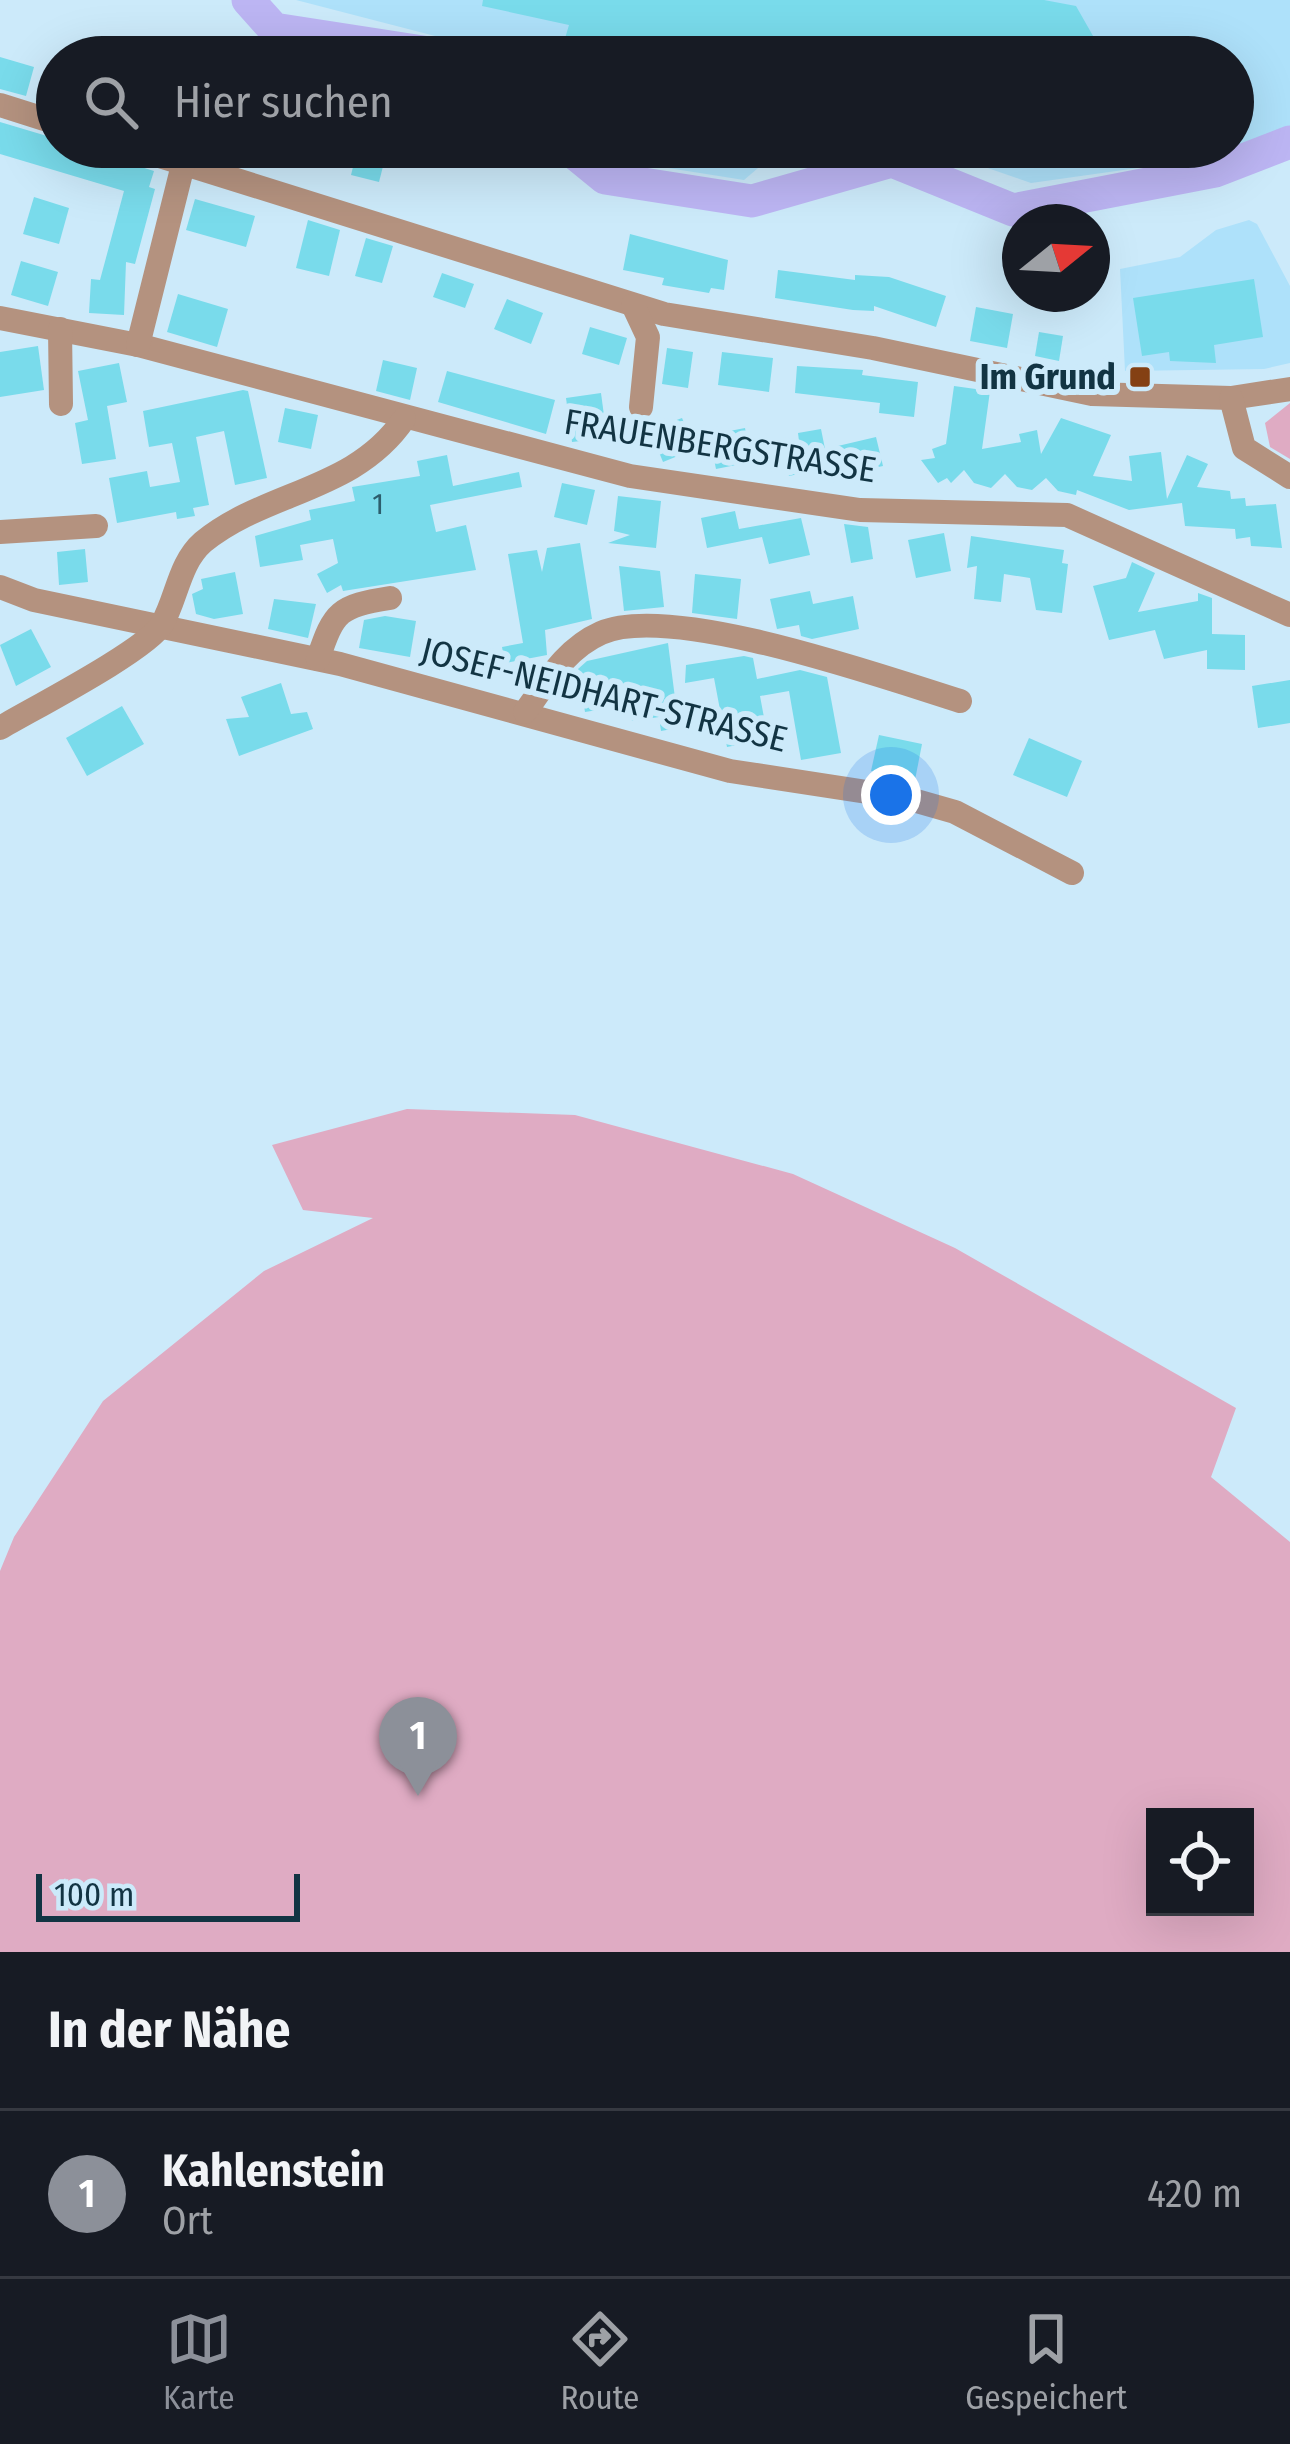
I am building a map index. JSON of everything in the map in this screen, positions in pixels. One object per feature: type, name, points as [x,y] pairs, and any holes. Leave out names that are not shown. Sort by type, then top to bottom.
[{"type":"street","points":[[0,105],[36,116]]},
{"type":"street","points":[[138,345],[181,168]]},
{"type":"street","points":[[192,168],[633,305],[1092,394],[1231,398],[1290,388]]},
{"type":"street","points":[[633,305],[648,337],[641,407]]},
{"type":"street","name":"FRAUENBERGSTRASSE","points":[[0,318],[138,345],[404,419],[676,483],[860,509],[1067,514],[1290,615]]},
{"type":"street","points":[[60,329],[61,404]]},
{"type":"street","points":[[1231,398],[1244,448],[1290,477]]},
{"type":"street","points":[[0,728],[161,627],[178,580],[200,544],[347,472],[384,449],[404,419]]},
{"type":"street","points":[[0,532],[96,526]]},
{"type":"street","name":"JOSEF-NEIDHART-STRASSE","points":[[0,586],[34,600],[318,659],[730,771],[922,802],[955,812],[1072,873]]},
{"type":"street","name":"JOSEF-NEIDHART-STRASSE","points":[[318,659],[331,619],[353,603],[390,598]]},
{"type":"street","points":[[525,712],[564,657],[602,633],[647,622],[825,658],[960,701]]},
{"type":"shaded area","points":[[296,0],[1290,0],[1290,133],[1254,147],[1254,36],[435,36]]},
{"type":"shaded area","points":[[668,168],[758,168],[744,180]]},
{"type":"shaded area","points":[[988,168],[1138,168],[1031,183]]},
{"type":"shaded area","points":[[1249,220],[1257,224],[1290,286],[1290,363],[1264,369],[1125,371],[1120,269],[1180,257],[1216,230]]},
{"type":"shaded area","points":[[1290,403],[1290,459],[1270,447],[1265,423]]},
{"type":"shaded area","points":[[407,1109],[575,1115],[793,1174],[955,1248],[1236,1408],[1211,1477],[1290,1542],[1290,1952],[0,1952],[0,1571],[14,1537],[103,1401],[264,1271],[373,1218],[303,1210],[272,1145]]},
{"type":"building","points":[[483,0],[1044,0],[1076,6],[1093,36],[566,36],[569,25],[482,6]]},
{"type":"building","points":[[0,57],[34,67],[26,96],[0,89]]},
{"type":"building","points":[[0,122],[36,133],[36,165],[0,154]]},
{"type":"building","points":[[47,168],[154,171],[149,187],[155,189],[135,264],[126,262],[124,315],[89,313],[91,279],[100,280],[124,191]]},
{"type":"building","points":[[353,168],[383,168],[379,182],[351,175]]},
{"type":"building","points":[[34,197],[69,208],[59,244],[23,234]]},
{"type":"building","points":[[195,199],[255,216],[246,247],[186,230]]},
{"type":"building","points":[[308,220],[340,230],[329,276],[296,268]]},
{"type":"building","points":[[630,234],[728,260],[724,290],[711,288],[709,293],[662,285],[664,278],[623,270]]},
{"type":"building","points":[[366,238],[393,246],[382,283],[355,276]]},
{"type":"building","points":[[21,261],[58,272],[48,306],[11,295]]},
{"type":"building","points":[[778,270],[855,280],[855,275],[889,277],[946,296],[936,327],[874,306],[874,311],[853,310],[775,298]]},
{"type":"building","points":[[442,273],[474,284],[465,308],[433,297]]},
{"type":"building","points":[[1254,279],[1263,337],[1214,345],[1216,363],[1170,361],[1169,352],[1142,356],[1133,298]]},
{"type":"building","points":[[178,294],[228,309],[217,347],[167,332]]},
{"type":"building","points":[[507,299],[543,313],[531,344],[494,329]]},
{"type":"building","points":[[976,307],[1013,314],[1007,348],[970,341]]},
{"type":"building","points":[[590,327],[627,338],[619,365],[582,354]]},
{"type":"building","points":[[1039,332],[1063,336],[1059,361],[1035,356]]},
{"type":"building","points":[[38,346],[44,390],[0,397],[0,352]]},
{"type":"building","points":[[667,348],[693,352],[688,388],[662,384]]},
{"type":"building","points":[[722,352],[773,358],[769,392],[718,385]]},
{"type":"building","points":[[383,360],[417,368],[410,400],[376,391]]},
{"type":"building","points":[[119,363],[127,402],[107,406],[116,459],[82,464],[75,423],[88,420],[78,371]]},
{"type":"building","points":[[797,366],[863,370],[862,375],[918,382],[914,417],[879,413],[880,403],[795,393]]},
{"type":"building","points":[[447,371],[555,400],[546,434],[438,402]]},
{"type":"building","points":[[954,386],[990,391],[982,449],[1021,442],[1019,434],[1037,430],[1041,454],[1061,418],[1111,435],[1093,476],[1132,481],[1129,456],[1161,452],[1167,499],[1187,455],[1208,464],[1197,487],[1230,491],[1231,499],[1245,498],[1246,506],[1276,504],[1282,548],[1251,546],[1250,537],[1236,539],[1235,529],[1185,526],[1182,503],[1129,510],[1077,490],[1076,495],[1058,491],[1046,478],[1032,490],[1017,487],[1005,474],[991,488],[974,483],[964,470],[951,483],[947,478],[938,483],[921,460],[935,458],[932,449],[946,444]]},
{"type":"building","points":[[248,391],[267,478],[235,485],[224,431],[196,437],[209,505],[193,508],[195,516],[177,519],[176,512],[117,523],[109,478],[147,471],[150,487],[180,482],[172,443],[149,447],[143,411]]},
{"type":"building","points":[[601,393],[607,438],[572,442],[566,398]]},
{"type":"building","points":[[285,408],[318,415],[311,449],[278,442]]},
{"type":"building","points":[[682,418],[695,449],[663,462],[650,430]]},
{"type":"building","points":[[745,428],[751,462],[716,469],[709,435]]},
{"type":"building","points":[[821,429],[825,449],[876,437],[883,466],[850,473],[848,463],[789,476],[782,445],[799,441],[798,433]]},
{"type":"building","points":[[447,455],[453,486],[519,472],[522,487],[430,505],[436,532],[466,525],[476,570],[343,591],[341,585],[327,593],[317,574],[338,563],[333,539],[300,545],[303,560],[260,567],[255,536],[311,520],[309,510],[355,501],[352,487],[420,476],[417,461]]},
{"type":"building","points":[[562,483],[595,490],[587,525],[554,517]]},
{"type":"building","points":[[618,496],[661,501],[656,548],[608,543],[630,535],[614,531]]},
{"type":"building","points":[[735,511],[739,529],[801,518],[810,555],[769,564],[762,537],[707,548],[701,518]]},
{"type":"building","points":[[844,524],[868,527],[873,559],[851,563]]},
{"type":"building","points":[[944,533],[951,571],[916,578],[908,540]]},
{"type":"building","points":[[971,536],[1064,550],[1062,563],[1068,564],[1062,613],[1036,610],[1030,578],[1004,574],[1001,602],[974,599],[977,566],[967,568]]},
{"type":"building","points":[[580,543],[592,619],[545,630],[547,655],[505,663],[502,647],[523,643],[508,554],[537,550],[542,572],[547,548]]},
{"type":"building","points":[[85,549],[88,582],[59,585],[57,552]]},
{"type":"building","points":[[1132,562],[1155,573],[1138,612],[1198,601],[1198,593],[1212,598],[1212,634],[1245,635],[1245,670],[1207,669],[1207,650],[1164,659],[1155,630],[1109,640],[1093,586],[1126,578]]},
{"type":"building","points":[[619,566],[660,571],[664,607],[624,611]]},
{"type":"building","points":[[235,572],[243,614],[214,619],[196,614],[192,594],[203,589],[201,579]]},
{"type":"building","points":[[695,574],[741,579],[737,619],[692,613]]},
{"type":"building","points":[[810,591],[813,604],[853,596],[859,629],[812,639],[801,636],[799,625],[777,629],[770,599]]},
{"type":"building","points":[[274,599],[316,604],[308,638],[268,629]]},
{"type":"building","points":[[385,616],[416,621],[410,657],[359,648],[364,620]]},
{"type":"building","points":[[31,629],[51,667],[16,686],[0,645]]},
{"type":"building","points":[[668,643],[676,706],[691,706],[694,725],[661,731],[659,717],[632,721],[629,705],[585,712],[578,669],[587,661]]},
{"type":"building","points":[[753,658],[757,679],[800,670],[827,677],[841,753],[801,760],[789,691],[760,696],[768,739],[727,747],[714,678],[685,683],[686,665]]},
{"type":"building","points":[[1290,680],[1290,723],[1258,728],[1252,686]]},
{"type":"building","points":[[281,683],[291,714],[307,712],[313,729],[239,756],[226,719],[249,717],[241,697]]},
{"type":"building","points":[[122,706],[144,744],[87,776],[66,738]]},
{"type":"building","points":[[879,735],[922,744],[915,780],[871,771]]},
{"type":"building","points":[[1029,738],[1082,761],[1067,797],[1013,775]]},
{"type":"waterway","points":[[248,0],[274,29],[319,36]]},
{"type":"waterway","points":[[1254,156],[1290,142]]},
{"type":"waterway","points":[[593,168],[605,178],[752,201],[868,168]]},
{"type":"waterway","points":[[909,168],[1013,210],[1223,168]]},
{"type":"place","name":"Im Grund","points":[[1140,377]]},
{"type":"place","name":"Kahlenstein","points":[[418,1796]]}]
